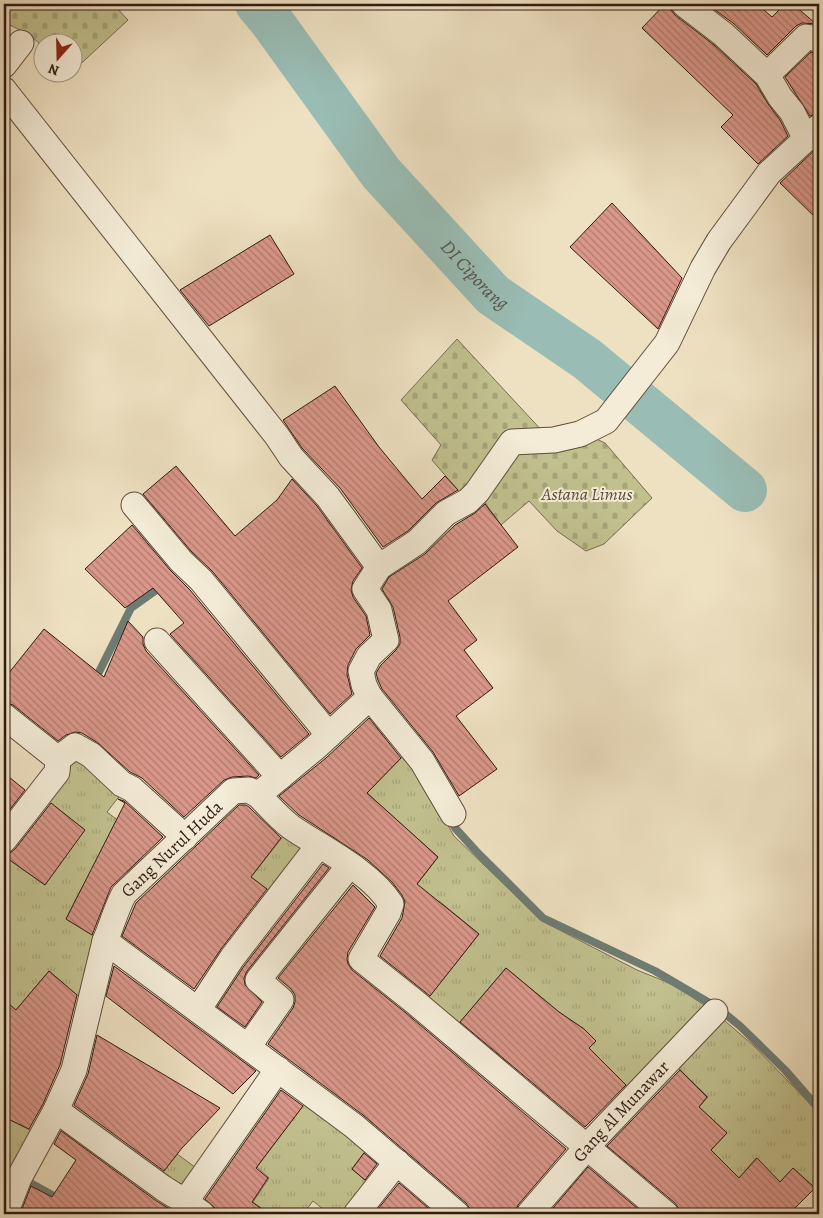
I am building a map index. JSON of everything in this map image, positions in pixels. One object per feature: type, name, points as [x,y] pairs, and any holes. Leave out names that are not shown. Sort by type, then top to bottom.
[{"type":"street","points":[[453,814],[422,761],[370,697],[364,685],[361,671],[369,656],[386,640],[379,610],[365,589],[379,567],[418,542],[446,513],[468,501],[512,442],[554,440],[580,434],[606,421],[667,343],[703,268],[719,241],[769,173],[813,133],[780,97],[767,75],[723,34],[684,4]]},
{"type":"street","points":[[767,75],[806,37],[819,40]]},
{"type":"street","points":[[4,65],[20,43]]},
{"type":"street","points":[[4,90],[278,436],[291,458],[328,497],[379,567]]},
{"type":"street","points":[[134,504],[181,561],[201,580],[328,735]]},
{"type":"street","points":[[157,641],[280,777]]},
{"type":"street","points":[[370,697],[258,795],[289,825],[377,886],[390,904],[388,913],[361,959],[415,1002],[666,1214]]},
{"type":"street","points":[[4,716],[58,759]]},
{"type":"street","points":[[4,840],[57,772],[58,759],[75,746],[91,755],[185,837]]},
{"type":"street","name":"Gang Nurul Huda","points":[[5,1214],[19,1178],[56,1110],[74,1070],[105,941],[114,912],[124,894],[216,805],[233,791],[248,790],[258,795]]},
{"type":"street","points":[[198,1010],[232,958],[319,845]]},
{"type":"street","points":[[248,1047],[281,1000],[258,980],[349,866]]},
{"type":"street","points":[[105,941],[354,1126],[457,1214]]},
{"type":"street","name":"Gang Al Munawar","points":[[529,1214],[587,1148],[715,1012]]},
{"type":"street","points":[[180,1199],[185,1199],[190,1195],[278,1069]]},
{"type":"street","points":[[56,1110],[202,1214]]},
{"type":"street","points":[[356,1214],[397,1162]]},
{"type":"green space","points":[[4,4],[113,4],[128,20],[82,63],[82,32],[32,32],[32,37],[4,22]]},
{"type":"green space","name":"Astana Limus","points":[[457,339],[545,434],[462,495],[432,460],[441,445],[401,400]]},
{"type":"green space","name":"Astana Limus","points":[[590,436],[605,443],[652,498],[604,544],[586,551],[557,531],[529,501],[501,525],[480,496],[514,447]]},
{"type":"green space","points":[[75,748],[125,789],[107,812],[132,831],[124,843],[148,863],[135,877],[103,854],[80,891],[66,919],[99,939],[84,1001],[49,971],[16,1010],[4,1000],[4,856],[45,885],[84,829],[42,797]]},
{"type":"green space","points":[[406,753],[454,836],[542,921],[637,970],[674,985],[710,1009],[632,1091],[589,1048],[596,1041],[584,1029],[559,1012],[506,968],[455,1028],[425,1002],[479,934],[439,901],[423,920],[402,904],[438,857],[367,793]]},
{"type":"green space","points":[[288,830],[314,849],[277,897],[251,877]]},
{"type":"green space","points":[[717,1014],[754,1046],[819,1113],[819,1183],[815,1188],[793,1168],[780,1182],[756,1158],[739,1178],[711,1150],[727,1133],[699,1107],[708,1097],[673,1063]]},
{"type":"green space","points":[[308,1099],[369,1146],[352,1169],[373,1187],[349,1214],[329,1214],[313,1201],[303,1214],[269,1214],[253,1202],[269,1178],[257,1167]]},
{"type":"green space","points":[[4,1117],[34,1132],[10,1174],[4,1170]]},
{"type":"green space","points":[[177,1154],[203,1173],[187,1194],[157,1180]]},
{"type":"building","points":[[665,4],[670,4],[671,10],[675,15],[714,45],[756,84],[780,120],[788,136],[758,164],[721,127],[733,115],[642,28]]},
{"type":"building","points":[[707,4],[757,4],[772,17],[785,4],[793,4],[816,24],[802,23],[796,26],[767,55],[733,23]]},
{"type":"building","points":[[811,52],[819,55],[819,113],[810,116],[785,77]]},
{"type":"building","points":[[819,146],[819,221],[780,183]]},
{"type":"building","points":[[612,203],[682,278],[658,329],[570,247]]},
{"type":"building","points":[[270,235],[294,274],[209,326],[180,290]]},
{"type":"building","points":[[335,386],[379,447],[422,499],[445,476],[458,490],[436,503],[408,531],[383,547],[340,488],[302,448],[283,420]]},
{"type":"building","points":[[176,466],[235,536],[277,500],[292,479],[317,506],[362,568],[353,581],[351,590],[353,597],[366,616],[370,635],[356,649],[348,665],[347,674],[352,694],[330,714],[212,571],[191,551],[143,494]]},
{"type":"building","points":[[485,504],[518,547],[448,601],[477,640],[464,650],[493,688],[456,716],[497,769],[459,796],[433,752],[382,689],[378,680],[376,673],[400,644],[393,607],[382,589],[389,577],[425,554],[455,525],[475,513]]},
{"type":"building","points":[[132,525],[170,570],[190,590],[309,734],[281,757],[170,634],[184,623],[153,588],[125,608],[85,569]]},
{"type":"building","points":[[128,621],[143,637],[146,651],[259,775],[256,778],[248,776],[232,777],[224,780],[184,817],[142,778],[130,772],[98,743],[82,733],[75,732],[66,735],[58,741],[13,705],[4,702],[4,679],[44,629],[104,677]]},
{"type":"building","points":[[369,718],[401,758],[367,793],[438,857],[417,884],[479,934],[430,996],[380,956],[402,918],[405,902],[402,895],[392,882],[368,860],[299,815],[279,796],[326,758]]},
{"type":"building","points":[[4,773],[25,790],[4,817]]},
{"type":"building","points":[[118,799],[124,801],[163,837],[111,887],[92,935],[66,919],[125,803]]},
{"type":"building","points":[[51,803],[85,830],[45,885],[4,856],[4,854],[10,853],[15,849]]},
{"type":"building","points":[[239,805],[249,807],[281,838],[251,877],[267,889],[221,949],[194,989],[122,936],[136,903]]},
{"type":"building","points":[[323,864],[329,868],[247,971],[244,978],[245,985],[262,1002],[245,1027],[217,1007],[244,966]]},
{"type":"building","points":[[353,885],[375,907],[348,952],[348,964],[352,970],[406,1013],[566,1149],[518,1205],[515,1214],[471,1214],[466,1203],[363,1115],[268,1044],[293,1008],[295,1002],[295,995],[291,989],[278,978]]},
{"type":"building","points":[[114,966],[256,1071],[233,1094],[106,996]]},
{"type":"building","points":[[506,968],[559,1012],[584,1029],[596,1041],[589,1048],[626,1085],[585,1127],[460,1022]]},
{"type":"building","points":[[49,971],[77,995],[60,1065],[43,1104],[29,1129],[4,1117],[4,1000],[16,1010]]},
{"type":"building","points":[[97,1035],[220,1108],[182,1148],[164,1171],[74,1105],[88,1074]]},
{"type":"building","points":[[680,1070],[707,1097],[699,1107],[727,1133],[711,1150],[739,1178],[757,1158],[780,1182],[793,1168],[815,1188],[789,1214],[680,1214],[675,1203],[607,1146]]},
{"type":"building","points":[[281,1090],[303,1106],[256,1168],[268,1178],[252,1202],[269,1214],[216,1214],[215,1208],[205,1199]]},
{"type":"building","points":[[61,1131],[155,1200],[178,1214],[20,1214],[31,1186],[52,1197],[76,1160],[54,1144]]},
{"type":"building","points":[[364,1153],[377,1164],[365,1180],[352,1169]]},
{"type":"building","points":[[588,1167],[644,1214],[548,1214]]},
{"type":"building","points":[[399,1183],[435,1214],[374,1214]]},
{"type":"waterway","name":"DI Ciporang","points":[[257,4],[381,173],[493,295],[587,359],[745,490]]},
{"type":"waterway","points":[[95,680],[131,608],[162,586]]},
{"type":"waterway","points":[[449,818],[456,829],[476,851],[543,918],[655,971],[718,1008],[740,1026],[785,1070],[819,1109]]},
{"type":"waterway","points":[[4,1173],[25,1180],[61,1200]]}]
